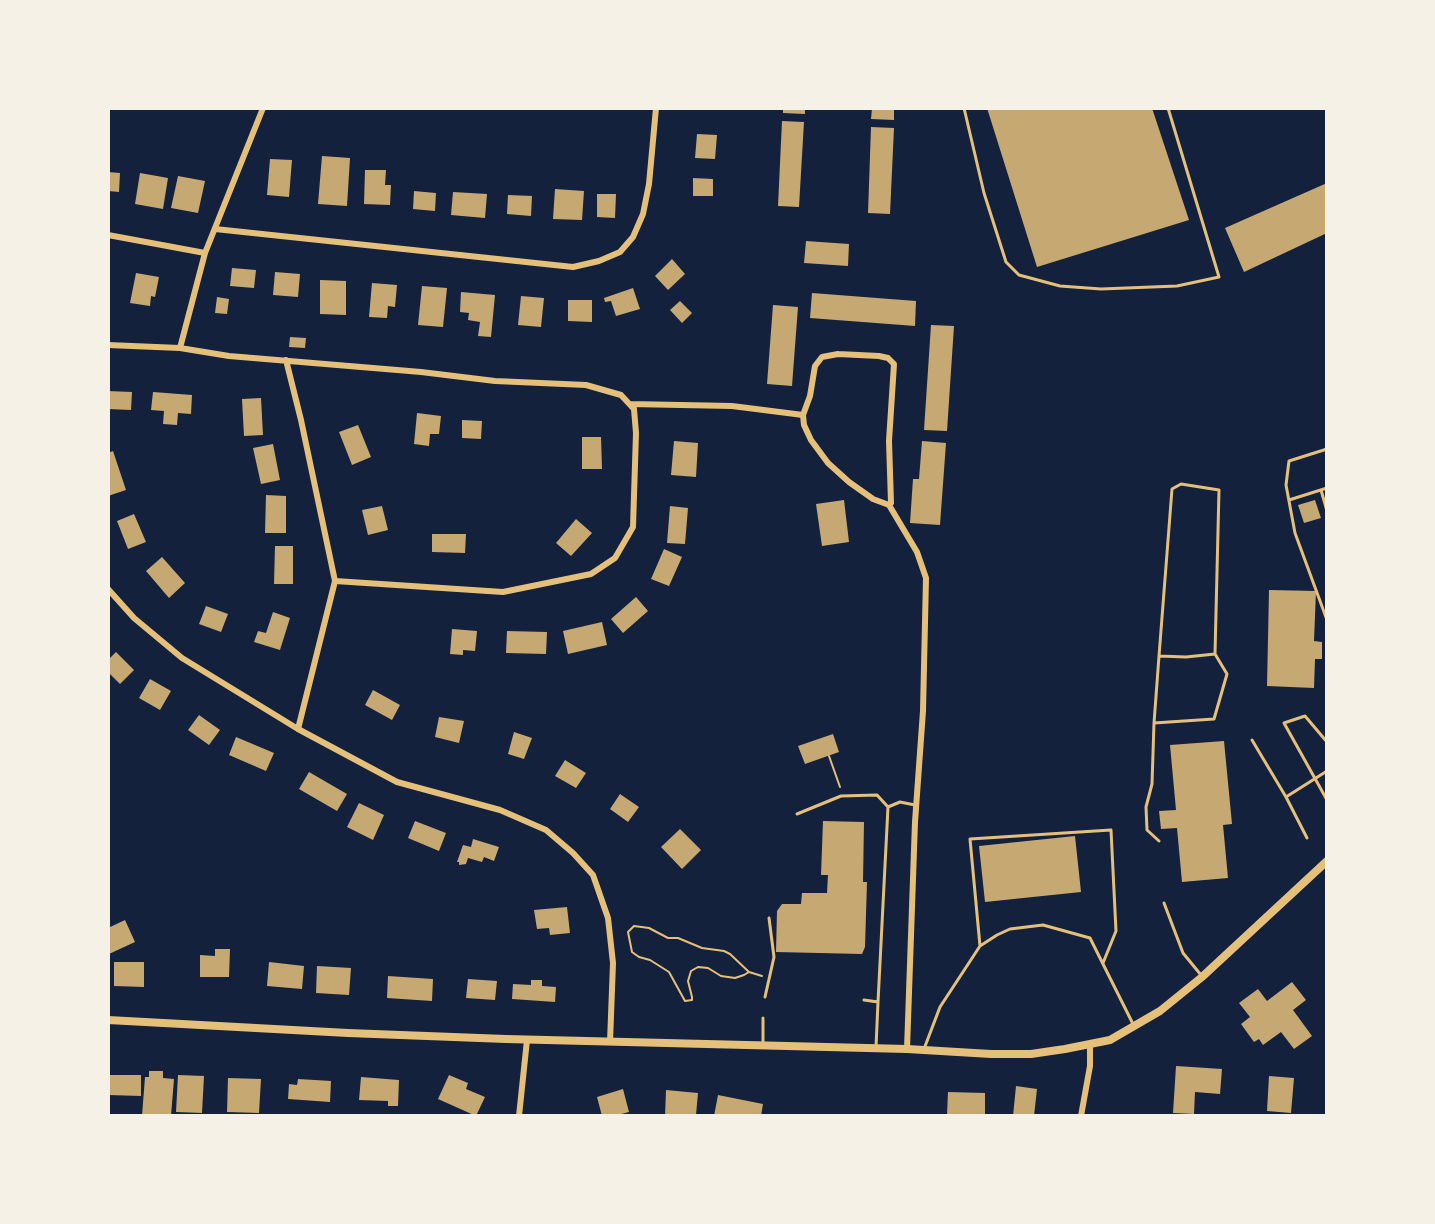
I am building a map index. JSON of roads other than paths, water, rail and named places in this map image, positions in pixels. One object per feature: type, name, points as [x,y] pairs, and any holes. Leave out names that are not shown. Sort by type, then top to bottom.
[{"type":"street","points":[[180,348],[205,253],[262,108]]},
{"type":"street","points":[[215,229],[573,267],[599,261],[620,252],[633,237],[643,214],[650,184],[656,108]]},
{"type":"street","points":[[108,235],[205,253]]},
{"type":"street","points":[[108,345],[180,348],[229,356],[495,381],[586,385],[621,395],[634,408],[636,433],[633,527],[615,558],[591,574],[503,592],[335,581]]},
{"type":"street","points":[[889,505],[891,503],[889,441],[894,363],[888,358],[879,356],[838,354],[822,357],[814,366],[810,396],[803,415],[804,425],[828,463],[873,499],[889,505],[917,552],[926,578],[923,711],[915,805],[907,1049]]},
{"type":"street","points":[[286,360],[335,581],[298,729]]},
{"type":"street","points":[[630,405],[732,406],[803,415]]},
{"type":"street","points":[[108,589],[134,618],[182,658],[298,729],[397,782],[500,810],[546,830],[573,853],[593,875],[608,918],[613,963],[610,1042]]},
{"type":"street","points":[[108,1020],[526,1040],[1031,1054],[1090,1046],[1110,1040],[1134,1027],[1168,1004],[1202,976],[1327,861]]},
{"type":"street","points":[[519,1116],[526,1040]]},
{"type":"street","points":[[1081,1116],[1090,1065],[1090,1046]]},
{"type":"lane","points":[[964,108],[984,193],[1006,262],[1019,275],[1060,286],[1101,289],[1177,286],[1219,277],[1168,108]]},
{"type":"lane","points":[[1327,449],[1289,461],[1286,485],[1295,533],[1327,620]]},
{"type":"lane","points":[[1154,723],[1214,719],[1227,674],[1215,654],[1219,490],[1181,484],[1172,489],[1154,723],[1152,784],[1146,807],[1147,830],[1159,841]]},
{"type":"lane","points":[[1289,500],[1327,488]]},
{"type":"lane","points":[[1320,489],[1327,511]]},
{"type":"lane","points":[[1159,656],[1186,657],[1215,654]]},
{"type":"lane","points":[[1327,742],[1305,716],[1284,723],[1327,800]]},
{"type":"lane","points":[[1252,740],[1307,838]]},
{"type":"lane","points":[[1286,797],[1327,771]]},
{"type":"lane","points":[[797,814],[843,796],[878,795],[888,807],[876,1048]]},
{"type":"lane","points":[[888,807],[900,802],[915,805]]},
{"type":"lane","points":[[980,946],[970,839],[1111,830],[1116,931],[1103,963]]},
{"type":"lane","points":[[1164,903],[1183,953],[1202,976]]},
{"type":"lane","points":[[765,997],[774,957],[769,918]]},
{"type":"lane","points":[[924,1050],[940,1007],[980,946],[1010,929],[1044,925],[1090,938],[1134,1027]]},
{"type":"lane","points":[[864,1000],[878,1002]]},
{"type":"lane","points":[[763,1018],[763,1046]]}]
